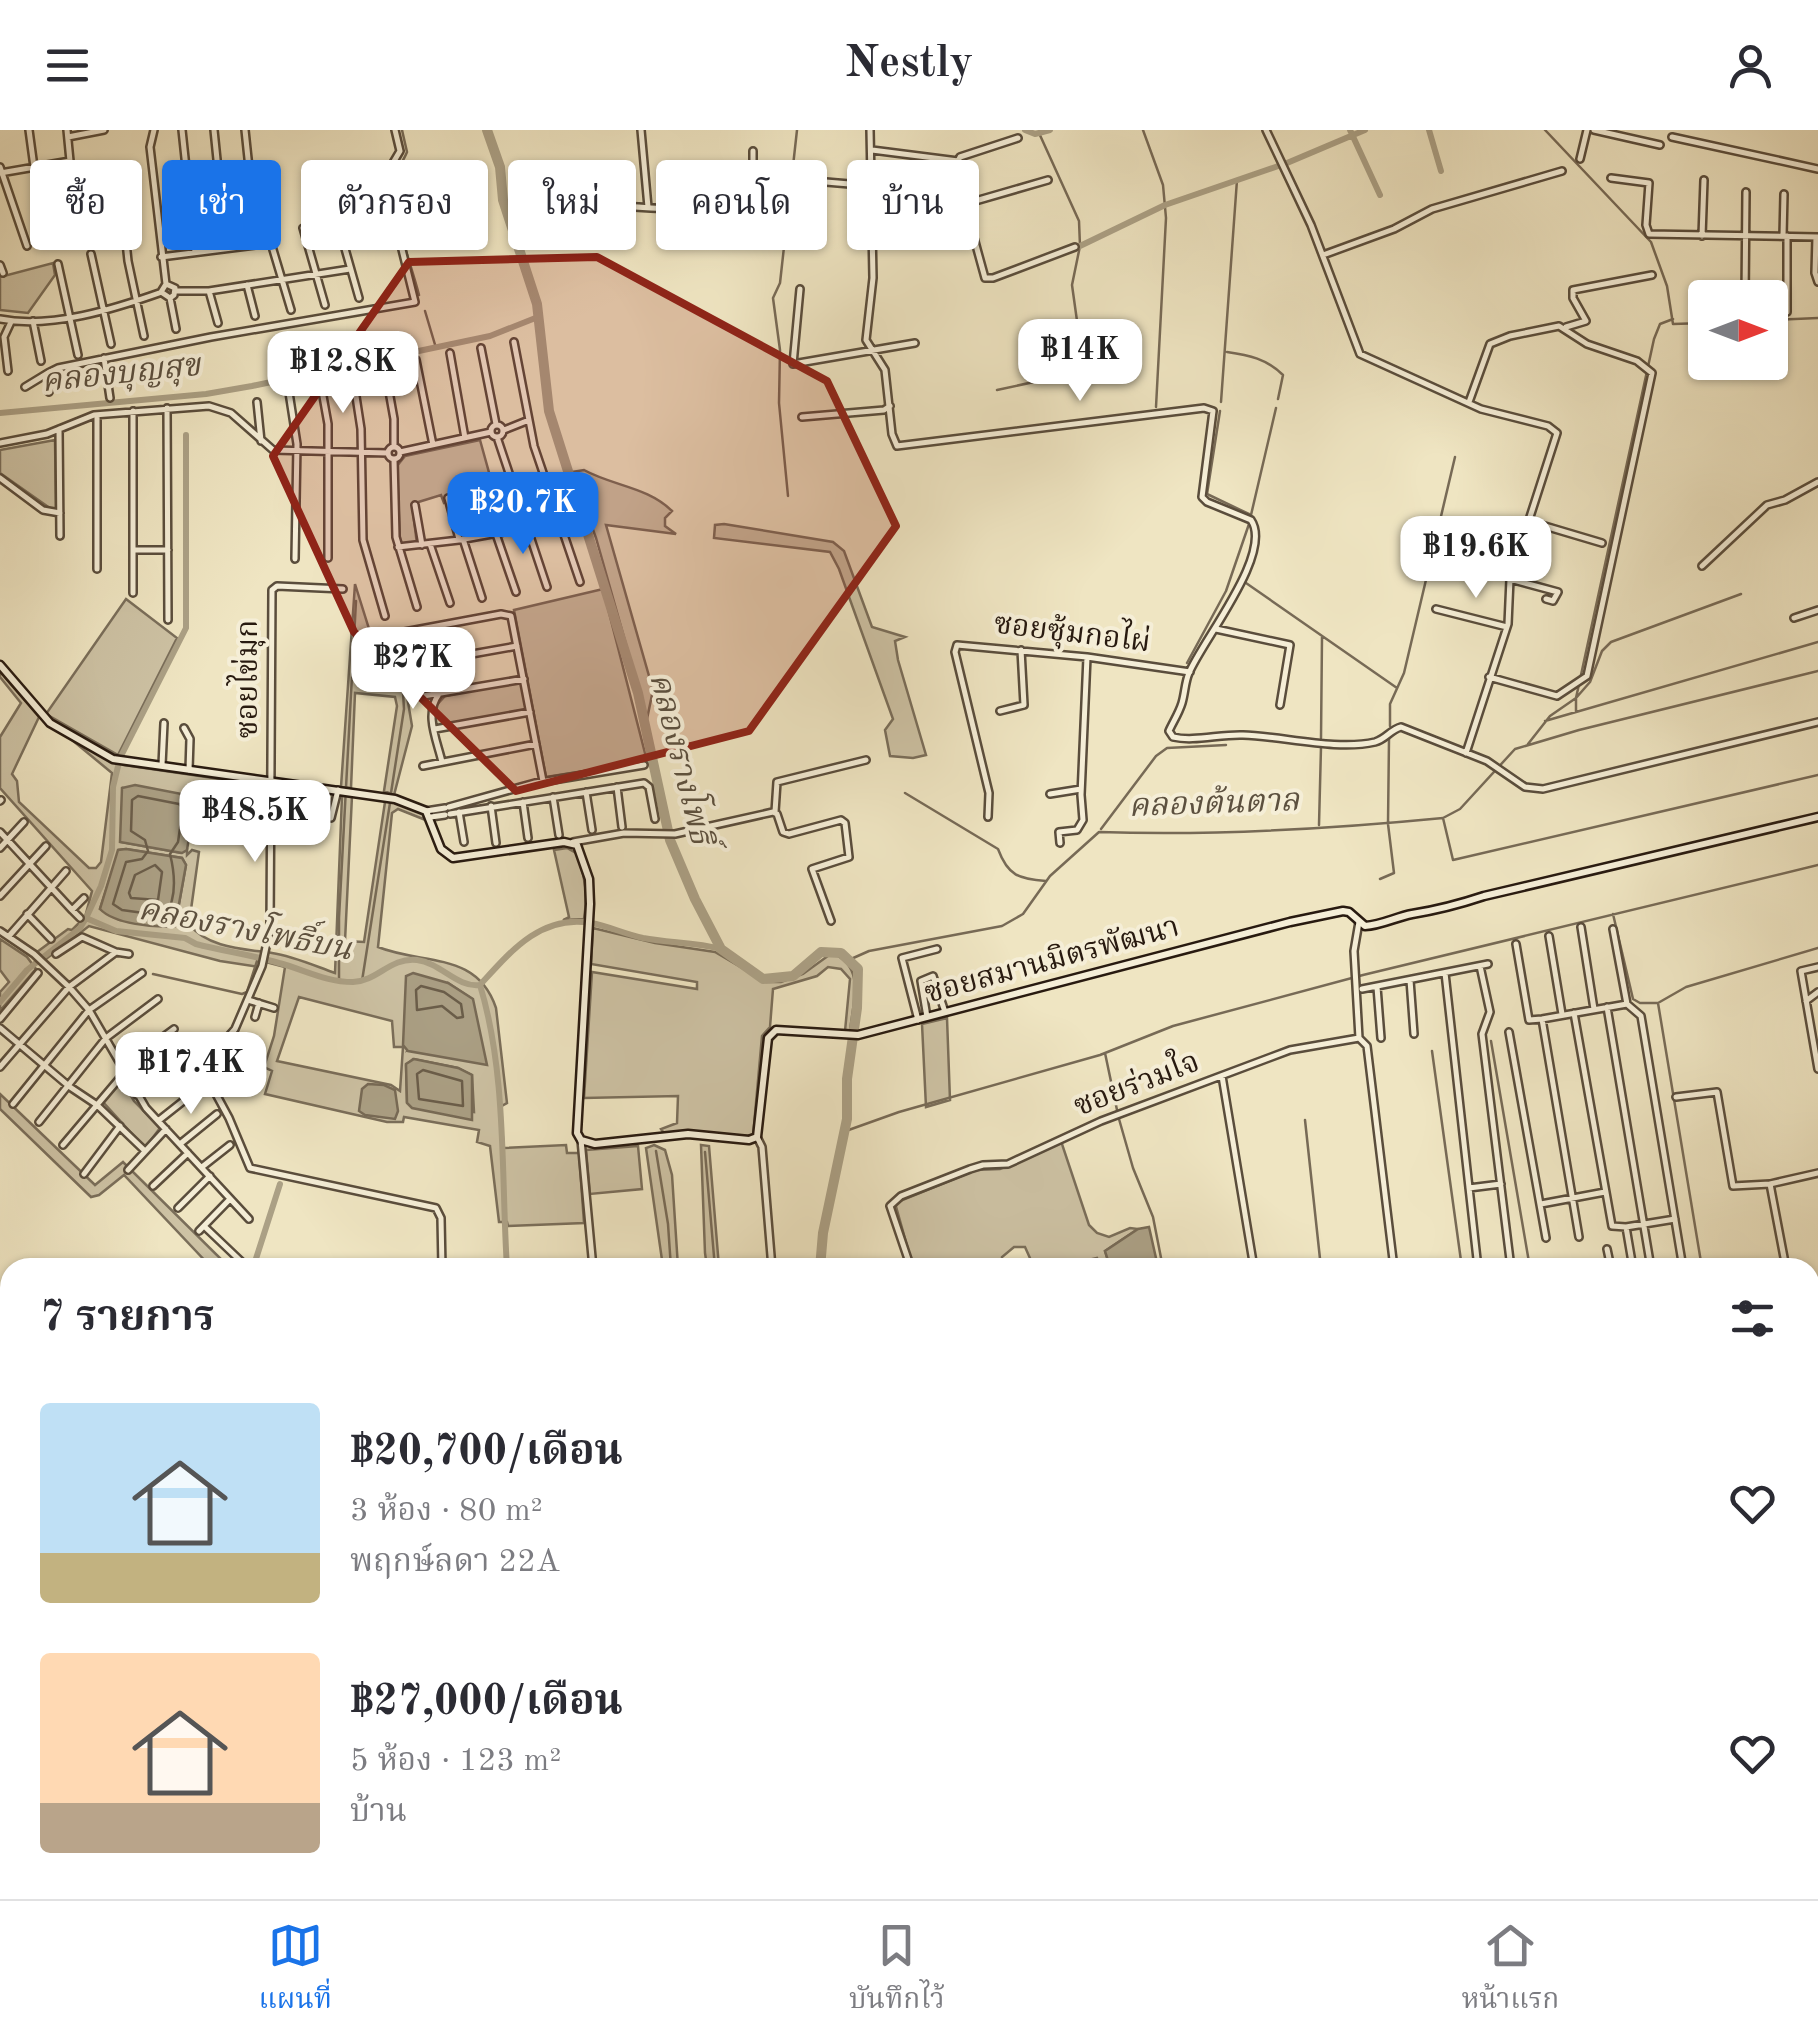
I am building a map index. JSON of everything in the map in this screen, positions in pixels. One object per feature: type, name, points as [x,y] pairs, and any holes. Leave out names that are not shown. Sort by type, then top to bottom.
[{"type":"street","points":[[29,130],[33,160]]},
{"type":"street","points":[[0,320],[68,317],[162,292],[166,284],[150,147],[154,130]]},
{"type":"street","points":[[182,130],[195,252]]},
{"type":"street","points":[[214,130],[217,160]]},
{"type":"street","points":[[245,130],[248,160]]},
{"type":"street","points":[[25,388],[48,373],[104,358],[415,302],[387,189],[387,173],[400,151],[395,130]]},
{"type":"street","points":[[641,130],[648,207]]},
{"type":"street","points":[[870,130],[872,160]]},
{"type":"street","points":[[1266,130],[1323,256],[1360,354],[1480,409],[1548,426],[1556,433],[1510,579],[1507,627],[1466,753]]},
{"type":"street","points":[[1580,159],[1590,130],[1660,145]]},
{"type":"street","points":[[70,160],[67,134],[106,131]]},
{"type":"street","points":[[958,160],[1018,138]]},
{"type":"street","points":[[1672,138],[1818,169]]},
{"type":"street","points":[[872,150],[950,160]]},
{"type":"street","points":[[636,206],[715,210],[751,202],[753,151]]},
{"type":"street","points":[[27,246],[0,171],[30,168]]},
{"type":"street","points":[[1323,256],[1394,229],[1432,209],[1562,171]]},
{"type":"street","points":[[1611,178],[1648,182],[1649,234],[1817,237],[1818,282]]},
{"type":"street","points":[[979,200],[1048,180]]},
{"type":"street","points":[[1702,236],[1704,180]]},
{"type":"street","points":[[1745,280],[1746,192]]},
{"type":"street","points":[[1784,194],[1786,280]]},
{"type":"street","points":[[976,250],[983,276],[987,278],[1075,246]]},
{"type":"street","points":[[128,250],[144,336]]},
{"type":"street","points":[[160,257],[210,250]]},
{"type":"street","points":[[273,250],[291,310]]},
{"type":"street","points":[[309,250],[325,305]]},
{"type":"street","points":[[345,250],[359,298]]},
{"type":"street","points":[[873,250],[866,340],[884,364],[892,438],[897,446],[1210,409],[1213,418],[1203,500],[1251,520],[1256,528],[1242,581],[1190,672],[1182,704],[1169,731],[1175,738],[1234,735],[1368,743],[1382,740],[1392,730],[1401,728],[1466,753],[1524,787],[1542,790],[1818,722]]},
{"type":"street","points":[[90,254],[111,344]]},
{"type":"street","points":[[58,264],[78,355]]},
{"type":"street","points":[[0,265],[3,273]]},
{"type":"street","points":[[175,291],[209,291],[350,269]]},
{"type":"street","points":[[1468,402],[1490,344],[1510,336],[1586,322],[1573,298],[1573,290],[1652,275]]},
{"type":"street","points":[[166,284],[175,291]]},
{"type":"street","points":[[246,285],[255,316]]},
{"type":"street","points":[[800,289],[793,364],[915,343]]},
{"type":"street","points":[[170,298],[175,291]]},
{"type":"street","points":[[209,291],[218,323]]},
{"type":"street","points":[[162,292],[170,298],[176,329]]},
{"type":"street","points":[[33,321],[41,361]]},
{"type":"street","points":[[8,371],[4,337],[11,322]]},
{"type":"street","points":[[1489,677],[1557,696],[1587,676],[1638,450],[1651,370],[1637,361],[1587,344],[1564,328]]},
{"type":"street","points":[[514,342],[529,420],[580,582]]},
{"type":"street","points":[[481,348],[496,424],[494,434],[547,587]]},
{"type":"street","points":[[450,353],[465,438]]},
{"type":"street","points":[[104,358],[110,398]]},
{"type":"street","points":[[416,360],[434,445]]},
{"type":"street","points":[[385,369],[392,406],[398,547],[417,607]]},
{"type":"street","points":[[48,373],[49,392]]},
{"type":"street","points":[[354,376],[360,407],[362,540],[385,616]]},
{"type":"street","points":[[321,384],[328,452],[328,558]]},
{"type":"street","points":[[288,386],[297,452],[296,559]]},
{"type":"street","points":[[258,402],[261,441]]},
{"type":"street","points":[[0,443],[27,440],[96,415],[208,406],[222,409],[273,450],[297,452],[400,452],[494,434],[529,420]]},
{"type":"street","points":[[802,418],[884,410],[890,406]]},
{"type":"street","points":[[167,408],[168,620]]},
{"type":"street","points":[[133,411],[133,592]]},
{"type":"street","points":[[96,415],[97,568]]},
{"type":"street","points":[[496,424],[503,430]]},
{"type":"street","points":[[59,429],[60,536]]},
{"type":"street","points":[[394,460],[400,452]]},
{"type":"street","points":[[0,478],[43,510],[60,513]]},
{"type":"street","points":[[1702,566],[1768,505],[1818,482]]},
{"type":"street","points":[[480,494],[516,592]]},
{"type":"street","points":[[448,498],[482,598]]},
{"type":"street","points":[[416,506],[422,545]]},
{"type":"street","points":[[1528,521],[1602,543]]},
{"type":"street","points":[[398,547],[559,522]]},
{"type":"street","points":[[430,544],[450,603]]},
{"type":"street","points":[[133,550],[168,550]]},
{"type":"street","points":[[1510,579],[1558,592],[1554,601],[1546,599]]},
{"type":"street","name":"ซอยไข่มุก","points":[[272,782],[272,590],[278,586],[343,589]]},
{"type":"street","points":[[1436,609],[1507,627]]},
{"type":"street","points":[[1794,618],[1818,610]]},
{"type":"street","points":[[383,636],[506,614],[512,619],[543,781]]},
{"type":"street","points":[[1216,629],[1290,645],[1280,704]]},
{"type":"street","name":"ซอยซุ้มกอไผ่","points":[[988,818],[988,793],[955,652],[957,645],[1087,657],[1190,672]]},
{"type":"street","points":[[426,662],[517,646]]},
{"type":"street","points":[[1000,711],[1024,705],[1021,650]]},
{"type":"street","points":[[1060,843],[1060,832],[1076,830],[1082,824],[1087,657]]},
{"type":"street","points":[[436,660],[439,694],[431,706],[442,762]]},
{"type":"street","points":[[0,666],[50,723],[94,750],[125,762],[395,799],[428,814],[647,784],[655,819]]},
{"type":"street","points":[[423,696],[524,678]]},
{"type":"street","points":[[434,729],[530,712]]},
{"type":"street","points":[[162,766],[164,723]]},
{"type":"street","points":[[184,728],[190,739],[189,770]]},
{"type":"street","points":[[423,766],[536,744]]},
{"type":"street","points":[[831,921],[812,869],[849,856],[845,824],[841,820],[789,834],[783,832],[776,812],[778,782],[866,760]]},
{"type":"street","points":[[451,810],[543,781],[644,764]]},
{"type":"street","points":[[272,782],[267,951],[235,1029],[202,1070],[229,1118],[250,1168],[436,1208],[441,1218],[442,1258]]},
{"type":"street","points":[[616,787],[622,826]]},
{"type":"street","points":[[1050,794],[1081,789]]},
{"type":"street","points":[[332,818],[344,791]]},
{"type":"street","points":[[586,792],[592,830]]},
{"type":"street","points":[[553,797],[559,835]]},
{"type":"street","points":[[523,802],[528,838]]},
{"type":"street","points":[[491,806],[496,843]]},
{"type":"street","points":[[451,810],[464,842]]},
{"type":"street","points":[[428,814],[440,849],[453,858],[624,833],[664,836],[776,812]]},
{"type":"street","name":"ซอยสมานมิตรพัฒนา","points":[[757,1137],[770,1034],[780,1029],[858,1036],[1290,922],[1343,911],[1367,926],[1392,922],[1484,896],[1818,817]]},
{"type":"street","points":[[0,848],[24,822]]},
{"type":"street","points":[[0,832],[80,918]]},
{"type":"street","points":[[573,842],[579,847],[589,878],[576,1132],[582,1140],[592,1258]]},
{"type":"street","points":[[0,896],[46,846]]},
{"type":"street","points":[[8,936],[66,871]]},
{"type":"street","points":[[72,910],[84,898]]},
{"type":"street","points":[[27,914],[51,939]]},
{"type":"street","points":[[1358,922],[1354,964],[1359,989],[1359,1038],[1367,1046],[1393,1258]]},
{"type":"street","points":[[1581,927],[1594,1009]]},
{"type":"street","points":[[1613,928],[1627,1004],[1641,1016],[1681,1258]]},
{"type":"street","points":[[0,932],[34,954],[69,986],[89,1010],[137,1095],[249,1219]]},
{"type":"street","points":[[1549,936],[1562,1014]]},
{"type":"street","points":[[56,954],[82,937],[129,954]]},
{"type":"street","points":[[1516,944],[1529,1020],[1627,1004]]},
{"type":"street","points":[[922,1019],[902,958],[937,949]]},
{"type":"street","points":[[0,1066],[69,986],[116,952]]},
{"type":"street","points":[[1359,989],[1484,965],[1490,1012],[1482,1034],[1510,1258]]},
{"type":"street","points":[[1818,967],[1801,971],[1818,1069]]},
{"type":"street","points":[[12,1104],[89,1010],[142,973]]},
{"type":"street","points":[[1445,973],[1477,1258]]},
{"type":"street","points":[[0,1019],[38,974]]},
{"type":"street","points":[[922,1019],[921,981],[933,976],[945,1012]]},
{"type":"street","points":[[1410,980],[1414,1034]]},
{"type":"street","points":[[1377,987],[1381,1038]]},
{"type":"street","points":[[1806,1001],[1818,992]]},
{"type":"street","points":[[39,1122],[106,1038],[158,999]]},
{"type":"street","points":[[248,1000],[274,1008]]},
{"type":"street","points":[[256,1018],[258,1003]]},
{"type":"street","points":[[1607,1007],[1649,1258]]},
{"type":"street","points":[[1574,1013],[1612,1226],[1675,1219]]},
{"type":"street","points":[[1542,1019],[1579,1238]]},
{"type":"street","points":[[0,1028],[97,1105],[145,1151]]},
{"type":"street","points":[[63,1145],[122,1070],[174,1029]]},
{"type":"street","points":[[1509,1032],[1546,1238]]},
{"type":"street","name":"ซอยร่วมใจ","points":[[908,1258],[892,1212],[891,1202],[896,1199],[983,1164],[1008,1164],[1101,1121],[1290,1050],[1359,1038]]},
{"type":"street","points":[[137,1095],[188,1057]]},
{"type":"street","points":[[1222,1076],[1252,1258]]},
{"type":"street","points":[[158,1121],[201,1086]]},
{"type":"street","points":[[1676,1097],[1718,1092],[1733,1186],[1770,1184],[1818,1173]]},
{"type":"street","points":[[180,1144],[218,1114]]},
{"type":"street","points":[[84,1174],[120,1126]]},
{"type":"street","points":[[128,1170],[166,1129]]},
{"type":"street","points":[[582,1140],[595,1144],[667,1134],[748,1140],[757,1137],[762,1147],[771,1258]]},
{"type":"street","points":[[202,1168],[230,1145]]},
{"type":"street","points":[[153,1186],[188,1154]]},
{"type":"street","points":[[178,1208],[210,1176]]},
{"type":"street","points":[[1469,1188],[1501,1184]]},
{"type":"street","points":[[1770,1184],[1784,1258]]},
{"type":"street","points":[[1541,1204],[1605,1192]]},
{"type":"street","points":[[230,1199],[202,1229],[236,1258]]},
{"type":"street","points":[[1626,1227],[1631,1258]]},
{"type":"street","points":[[1607,1249],[1608,1258]]},
{"type":"highlighted area","points":[[597,257],[827,381],[896,526],[749,731],[516,791],[354,632],[273,456],[409,262]]},
{"type":"shaded area","points":[[53,263],[55,275],[28,313],[0,310],[0,277]]},
{"type":"shaded area","points":[[55,440],[54,511],[0,473],[0,450]]},
{"type":"shaded area","points":[[480,440],[493,487],[444,503],[441,495],[412,504],[417,544],[400,543],[397,466],[405,456]]},
{"type":"shaded area","points":[[584,470],[652,497],[672,511],[665,518],[665,526],[676,534],[606,525],[653,690],[647,719],[596,538],[572,472]]},
{"type":"shaded area","points":[[715,525],[833,542],[844,551],[872,627],[905,637],[895,641],[898,660],[926,755],[890,756],[885,730],[893,719],[830,552],[714,538]]},
{"type":"shaded area","points":[[355,584],[370,632],[391,673],[406,690],[412,726],[394,795],[384,791],[397,706],[395,697],[355,693],[351,788],[341,787]]},
{"type":"shaded area","points":[[603,589],[647,761],[546,777],[514,610]]},
{"type":"shaded area","points":[[126,599],[177,638],[118,755],[46,714]]},
{"type":"shaded area","points":[[0,671],[39,717],[12,774],[17,781],[19,802],[89,868],[96,868],[101,862],[112,773],[72,740],[124,765],[268,786],[268,841],[198,833],[194,800],[123,788],[121,842],[181,853],[187,850],[187,855],[192,850],[199,852],[189,924],[216,943],[288,956],[335,973],[342,796],[352,796],[345,941],[364,942],[385,802],[387,799],[416,808],[424,815],[423,819],[398,809],[392,813],[378,947],[462,968],[487,990],[496,1008],[507,1103],[500,1107],[504,1148],[566,1145],[567,1153],[579,1153],[584,1223],[508,1226],[507,1222],[499,1222],[490,1146],[477,1142],[479,1130],[404,1117],[403,1122],[387,1122],[265,1094],[272,1071],[264,1067],[274,1036],[285,967],[262,961],[260,967],[220,961],[89,926],[46,959],[37,952],[85,917],[92,891],[0,788],[0,737],[21,703],[0,677]],"holes":[[[119,850],[182,858],[186,865],[175,926],[120,920],[100,909]],[[448,983],[472,999],[475,1020],[408,1050]],[[299,997],[392,1021],[394,1047],[403,1047],[400,1091],[391,1085],[277,1061]],[[413,1059],[458,1068],[472,1075],[474,1112],[407,1102],[406,1065]]]},
{"type":"shaded area","points":[[521,681],[527,710],[436,726],[435,707],[445,696]]},
{"type":"shaded area","points":[[567,848],[576,853],[584,877],[584,919],[563,920],[569,917],[554,850]]},
{"type":"shaded area","points":[[593,928],[715,952],[766,982],[781,982],[803,974],[832,953],[843,959],[853,976],[855,997],[850,1031],[845,1031],[850,979],[841,969],[828,967],[817,976],[773,989],[770,1027],[762,1036],[753,1136],[663,1132],[661,1129],[677,1123],[678,1096],[584,1098],[592,972],[697,989],[697,982],[591,964]]},
{"type":"shaded area","points":[[0,939],[27,957],[36,969],[0,1011],[0,992],[9,982],[0,970]]},
{"type":"shaded area","points":[[947,1018],[950,1100],[926,1107],[922,1024]]},
{"type":"shaded area","points":[[121,1079],[134,1101],[160,1128],[145,1148],[103,1102]]},
{"type":"shaded area","points":[[0,1094],[95,1185],[123,1162],[220,1258],[202,1258],[124,1175],[91,1197],[0,1109]]},
{"type":"shaded area","points":[[1062,1144],[1089,1225],[1109,1237],[1130,1228],[1138,1229],[1105,1251],[1107,1258],[1030,1258],[1025,1247],[1014,1247],[1002,1258],[910,1258],[895,1203],[976,1170],[1000,1169]]},
{"type":"shaded area","points":[[654,1145],[665,1150],[672,1175],[677,1258],[662,1258],[646,1148]]},
{"type":"shaded area","points":[[701,1145],[709,1146],[718,1258],[706,1258]]},
{"type":"shaded area","points":[[638,1146],[642,1189],[590,1194],[586,1150]]},
{"type":"water","points":[[135,785],[192,796],[187,850],[182,853],[120,842],[122,788]]},
{"type":"water","points":[[118,850],[182,858],[186,865],[175,926],[125,921],[100,909]]},
{"type":"water","points":[[413,973],[448,983],[473,999],[487,1065],[408,1051],[403,1045],[406,976]]},
{"type":"water","points":[[414,1059],[458,1068],[472,1075],[472,1120],[412,1108],[407,1103],[406,1064]]},
{"type":"water","points":[[368,1084],[395,1090],[395,1119],[359,1111],[362,1089]]},
{"type":"water","points":[[1149,1227],[1156,1258],[1107,1258],[1105,1251],[1138,1229]]},
{"type":"waterway","points":[[402,130],[407,152],[395,178],[394,195],[419,295]]},
{"type":"waterway","name":"คลองรางโพธิ์","points":[[487,130],[500,167],[503,200],[537,304],[549,411],[638,693],[670,840],[695,899],[721,949],[763,979],[793,976],[821,952],[841,953],[858,969],[847,1119],[821,1258]]},
{"type":"waterway","points":[[788,496],[779,403],[780,350],[773,298],[780,283],[797,130]]},
{"type":"waterway","points":[[1025,130],[1035,134],[1050,130]]},
{"type":"waterway","points":[[1143,130],[1163,185],[1166,218],[1156,407]]},
{"type":"waterway","points":[[1350,130],[1380,195]]},
{"type":"waterway","points":[[1080,246],[1165,205],[1287,163],[1365,130]]},
{"type":"waterway","points":[[1429,130],[1441,171]]},
{"type":"waterway","points":[[1545,130],[1651,242],[1667,286],[1673,324],[1688,324]]},
{"type":"waterway","points":[[997,390],[1084,371],[1072,285],[1080,246],[1079,221],[1039,133]]},
{"type":"waterway","points":[[1221,402],[1237,180]]},
{"type":"waterway","points":[[425,311],[436,348]]},
{"type":"waterway","name":"คลองบุญสุข","points":[[0,413],[206,394],[252,386],[490,336],[538,317]]},
{"type":"waterway","points":[[1788,319],[1818,318]]},
{"type":"waterway","points":[[1576,712],[1654,339],[1660,324],[1673,319]]},
{"type":"waterway","points":[[1227,352],[1257,359],[1283,375],[1278,399]]},
{"type":"waterway","points":[[1220,411],[1207,494],[1251,515],[1276,408]]},
{"type":"waterway","points":[[86,918],[112,850],[113,787],[120,758],[186,628],[186,435]]},
{"type":"waterway","points":[[1390,726],[1390,704],[1404,673],[1455,457]]},
{"type":"waterway","points":[[1187,663],[1226,591],[1249,524]]},
{"type":"waterway","points":[[1246,583],[1397,688]]},
{"type":"waterway","points":[[1528,744],[1550,716],[1576,698],[1590,682],[1602,651],[1611,642],[1741,594]]},
{"type":"waterway","points":[[339,981],[356,601]]},
{"type":"waterway","points":[[1321,738],[1322,637]]},
{"type":"waterway","points":[[1545,721],[1818,642]]},
{"type":"waterway","name":"คลองต้นตาล","points":[[1443,818],[1460,809],[1515,749],[1818,671]]},
{"type":"waterway","points":[[391,793],[403,693]]},
{"type":"waterway","points":[[1380,879],[1394,873],[1388,824],[1389,739]]},
{"type":"waterway","points":[[1101,829],[1156,756],[1167,748],[1226,745]]},
{"type":"waterway","points":[[1319,825],[1321,747]]},
{"type":"waterway","name":"คลองต้นตาล","points":[[851,959],[869,951],[1002,926],[1023,914],[1050,876],[1099,832],[1271,831],[1443,818],[1453,860],[1818,775]]},
{"type":"waterway","points":[[905,793],[998,849],[1016,874],[1046,881]]},
{"type":"waterway","points":[[362,981],[390,803]]},
{"type":"waterway","points":[[843,1132],[899,1112],[1100,1055],[1173,1026],[1363,975],[1818,865]]},
{"type":"waterway","points":[[1613,914],[1633,999],[1640,1003],[1658,1003],[1686,987],[1818,948]]},
{"type":"waterway","name":"คลองรางโพธิ์บน","points":[[0,1002],[27,970],[80,928],[86,918],[116,931],[185,938],[325,978],[353,982],[370,978],[399,962],[417,960],[464,983],[480,985],[528,938],[557,924],[573,922],[597,924],[643,938],[721,949]]},
{"type":"waterway","points":[[153,974],[242,994],[247,992],[258,958]]},
{"type":"waterway","points":[[480,985],[499,1089],[507,1258]]},
{"type":"waterway","points":[[1658,1003],[1700,1258]]},
{"type":"waterway","points":[[1491,1041],[1528,1258]]},
{"type":"waterway","points":[[1432,1051],[1461,1258]]},
{"type":"waterway","points":[[1105,1053],[1117,1110]]},
{"type":"waterway","points":[[1119,1119],[1153,1217],[1161,1258]]},
{"type":"waterway","points":[[1305,1120],[1320,1258]]},
{"type":"waterway","points":[[656,1151],[670,1258]]},
{"type":"waterway","points":[[705,1152],[714,1258]]},
{"type":"waterway","points":[[256,1258],[280,1184]]}]
